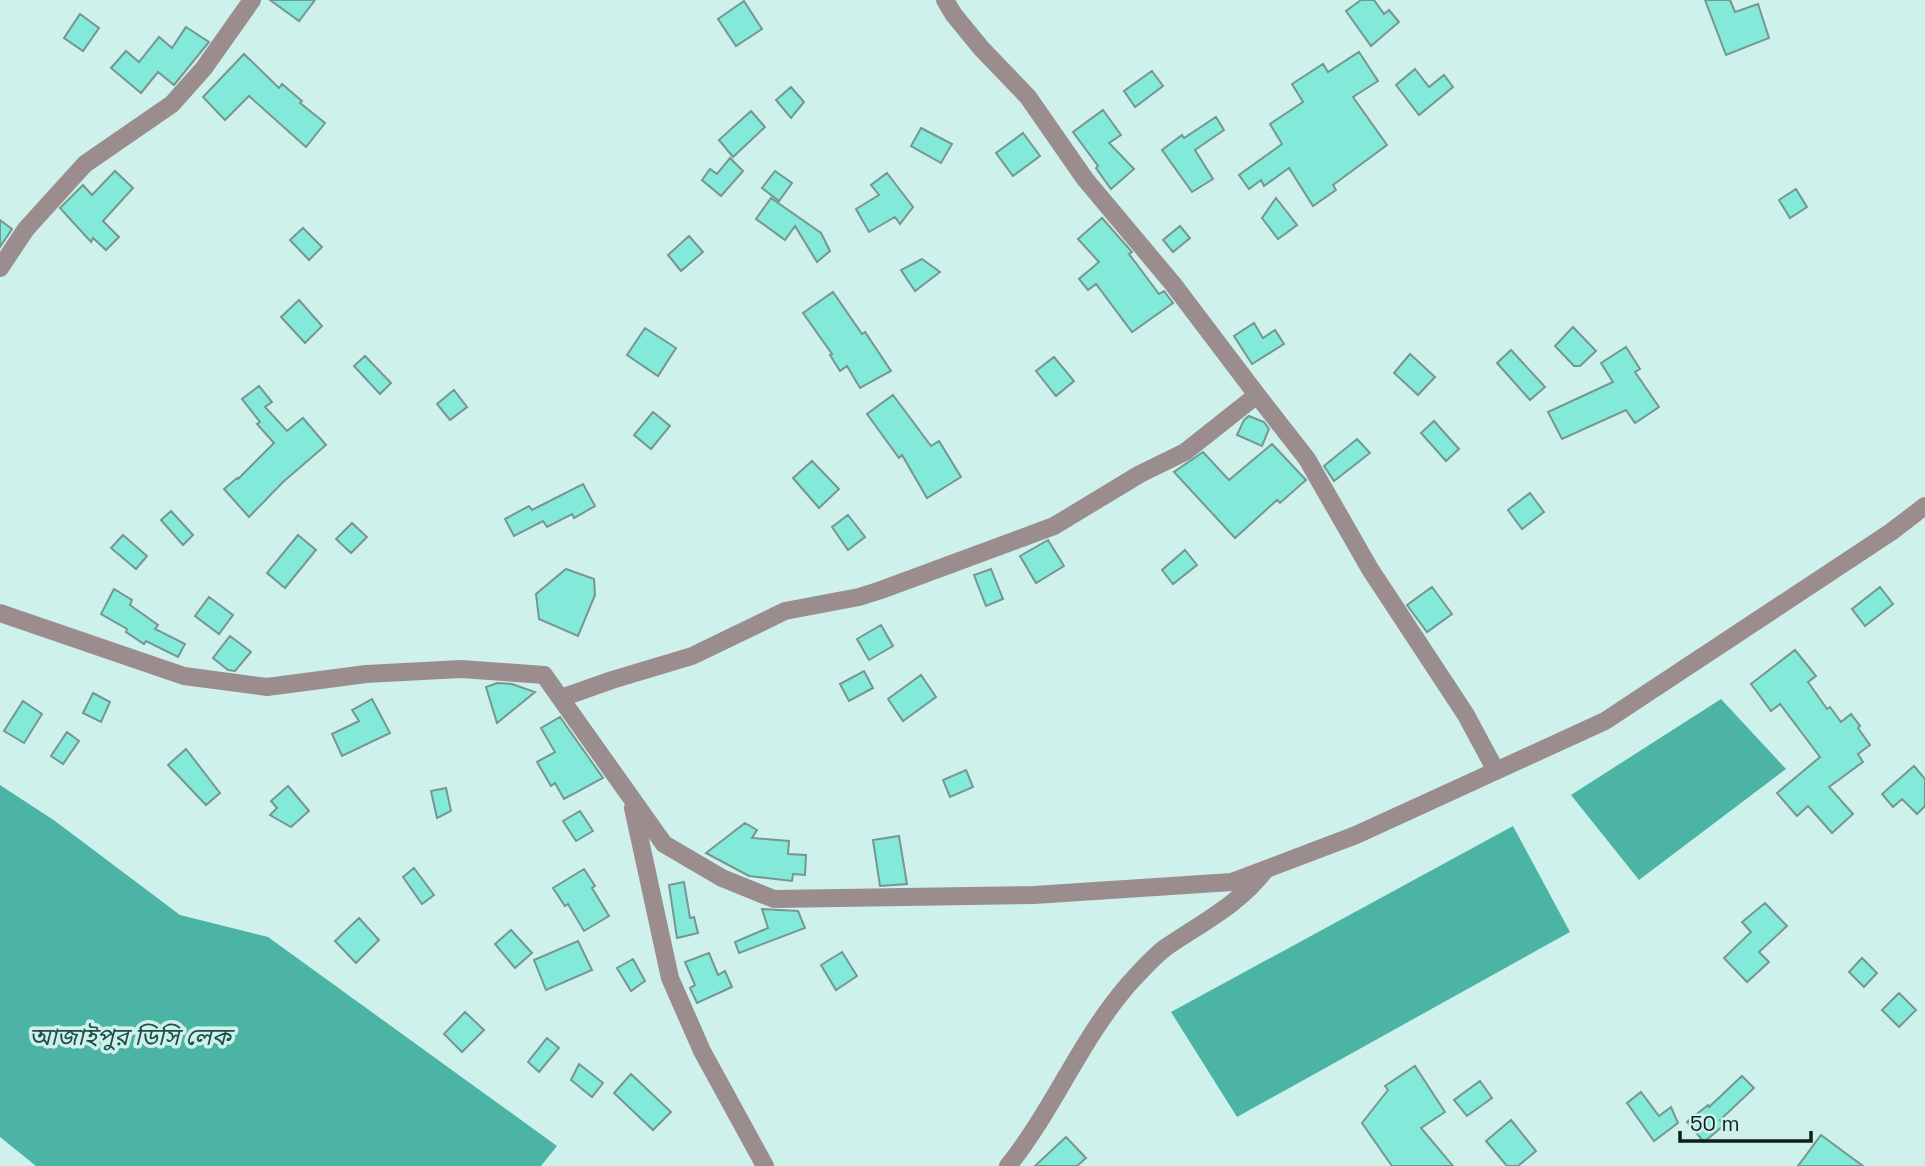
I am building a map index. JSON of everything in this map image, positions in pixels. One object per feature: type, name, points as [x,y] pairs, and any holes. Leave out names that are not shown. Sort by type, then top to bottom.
[{"type":"street","points":[[0,268],[26,229],[85,163],[172,104],[204,68],[251,0]]},
{"type":"street","points":[[945,0],[981,48],[1028,97],[1085,179],[1173,284],[1307,459],[1370,569],[1466,715],[1496,771]]},
{"type":"street","points":[[561,698],[692,656],[785,611],[881,590],[1054,526],[1140,474],[1185,452],[1257,395]]},
{"type":"street","points":[[0,613],[184,676],[267,687],[366,674],[461,668],[544,675],[664,844],[722,878],[774,899],[1034,895],[1232,882],[1356,835],[1605,721],[1891,532],[1925,506]]},
{"type":"street","points":[[629,794],[670,978],[702,1051],[765,1166]]},
{"type":"street","points":[[1008,1166],[1030,1139],[1087,1042],[1126,987],[1163,950],[1225,910],[1255,884],[1267,868]]},
{"type":"water","points":[[1721,699],[1786,769],[1639,880],[1571,795]]},
{"type":"water","name":"আজাইপুর ডিসি লেক","points":[[0,785],[55,821],[180,915],[268,937],[557,1146],[541,1166],[36,1166],[0,1137]]},
{"type":"water","points":[[1513,826],[1570,932],[1237,1117],[1171,1012]]},
{"type":"building","points":[[270,0],[315,0],[299,21]]},
{"type":"building","points":[[1361,0],[1374,0],[1384,14],[1389,10],[1399,22],[1371,46],[1346,11]]},
{"type":"building","points":[[1705,0],[1730,0],[1735,12],[1758,4],[1769,38],[1726,55]]},
{"type":"building","points":[[744,1],[762,29],[736,46],[718,19]]},
{"type":"building","points":[[80,14],[99,28],[83,51],[64,38]]},
{"type":"building","points":[[186,27],[209,42],[174,85],[158,72],[141,93],[111,68],[126,51],[139,62],[159,37],[172,48]]},
{"type":"building","points":[[1359,52],[1378,81],[1353,97],[1387,145],[1333,185],[1336,190],[1313,206],[1289,168],[1264,186],[1261,180],[1249,189],[1239,175],[1282,144],[1270,124],[1303,102],[1292,84],[1323,64],[1328,72]]},
{"type":"building","points":[[244,54],[279,88],[282,84],[325,123],[306,147],[249,96],[225,120],[203,97]]},
{"type":"building","points":[[1415,69],[1429,87],[1444,75],[1453,87],[1419,115],[1396,85]]},
{"type":"building","points":[[1152,71],[1163,86],[1135,107],[1124,91]]},
{"type":"building","points":[[791,87],[804,102],[791,118],[776,100]]},
{"type":"building","points":[[1103,110],[1121,135],[1109,143],[1134,169],[1111,189],[1073,132]]},
{"type":"building","points":[[751,111],[765,127],[733,157],[719,140]]},
{"type":"building","points":[[1216,117],[1224,130],[1195,150],[1213,179],[1192,192],[1162,150],[1182,135],[1184,138]]},
{"type":"building","points":[[921,128],[952,144],[941,163],[911,146]]},
{"type":"building","points":[[1023,133],[1040,156],[1013,176],[996,153]]},
{"type":"building","points":[[730,158],[743,171],[721,196],[702,180],[710,169],[717,174]]},
{"type":"building","points":[[115,171],[133,188],[103,221],[119,237],[106,250],[93,238],[91,242],[60,208],[83,185],[92,195]]},
{"type":"building","points":[[775,171],[792,183],[779,201],[762,188]]},
{"type":"building","points":[[887,173],[913,207],[900,224],[895,217],[869,232],[856,209],[879,195],[871,185]]},
{"type":"building","points":[[1796,189],[1807,207],[1790,218],[1779,200]]},
{"type":"building","points":[[771,198],[821,233],[830,251],[817,262],[795,226],[785,240],[756,219]]},
{"type":"building","points":[[1276,198],[1297,225],[1278,239],[1262,218]]},
{"type":"building","points":[[1102,218],[1132,252],[1129,254],[1159,294],[1164,291],[1173,303],[1132,332],[1096,284],[1088,290],[1079,279],[1099,262],[1078,239]]},
{"type":"building","points":[[0,220],[12,229],[0,247]]},
{"type":"building","points":[[1180,226],[1190,238],[1173,252],[1163,240]]},
{"type":"building","points":[[303,228],[322,247],[309,260],[290,240]]},
{"type":"building","points":[[689,236],[703,252],[681,271],[668,255]]},
{"type":"building","points":[[922,259],[940,272],[915,291],[901,270]]},
{"type":"building","points":[[833,292],[862,334],[865,332],[891,371],[860,388],[847,366],[840,371],[830,355],[832,354],[803,313]]},
{"type":"building","points":[[299,300],[322,326],[305,343],[281,317]]},
{"type":"building","points":[[1254,323],[1263,338],[1275,330],[1284,344],[1252,364],[1234,336]]},
{"type":"building","points":[[1573,327],[1596,351],[1580,366],[1574,366],[1555,346]]},
{"type":"building","points":[[645,328],[676,348],[658,376],[627,355]]},
{"type":"building","points":[[1626,347],[1640,369],[1635,372],[1659,407],[1635,423],[1626,410],[1562,439],[1548,412],[1613,382],[1601,363]]},
{"type":"building","points":[[1511,350],[1545,387],[1530,400],[1497,363]]},
{"type":"building","points":[[1410,354],[1435,377],[1418,395],[1394,373]]},
{"type":"building","points":[[365,356],[391,383],[380,394],[354,366]]},
{"type":"building","points":[[1054,357],[1074,381],[1056,396],[1036,371]]},
{"type":"building","points":[[259,386],[272,402],[265,407],[287,431],[303,418],[326,445],[283,482],[249,517],[224,489],[238,479],[274,443],[257,424],[260,422],[242,399]]},
{"type":"building","points":[[454,390],[467,407],[450,420],[437,404]]},
{"type":"building","points":[[893,395],[931,446],[939,441],[961,477],[927,498],[902,455],[899,458],[867,414]]},
{"type":"building","points":[[653,412],[670,426],[651,449],[634,435]]},
{"type":"building","points":[[1249,416],[1264,422],[1269,429],[1262,446],[1237,435]]},
{"type":"building","points":[[1434,421],[1459,449],[1446,461],[1421,433]]},
{"type":"building","points":[[1357,439],[1370,453],[1334,481],[1324,466]]},
{"type":"building","points":[[1272,444],[1306,480],[1280,503],[1277,500],[1235,538],[1174,472],[1203,452],[1229,480]]},
{"type":"building","points":[[812,461],[839,489],[819,508],[793,478]]},
{"type":"building","points":[[583,484],[595,506],[574,518],[572,514],[547,527],[543,521],[514,536],[505,519],[529,506],[532,510]]},
{"type":"building","points":[[1530,493],[1544,512],[1522,529],[1508,510]]},
{"type":"building","points":[[171,511],[193,535],[183,545],[161,520]]},
{"type":"building","points":[[848,515],[865,537],[848,550],[832,527]]},
{"type":"building","points":[[352,523],[367,537],[351,553],[336,539]]},
{"type":"building","points":[[123,535],[147,556],[136,569],[111,548]]},
{"type":"building","points":[[298,535],[316,550],[285,588],[267,573]]},
{"type":"building","points":[[1048,540],[1064,566],[1036,583],[1020,556]]},
{"type":"building","points":[[1185,550],[1197,565],[1173,584],[1162,570]]},
{"type":"building","points":[[566,569],[594,579],[595,595],[578,636],[539,619],[536,594]]},
{"type":"building","points":[[991,569],[1003,599],[986,606],[974,575]]},
{"type":"building","points":[[1432,587],[1452,614],[1427,632],[1407,605]]},
{"type":"building","points":[[1880,587],[1893,604],[1865,626],[1852,609]]},
{"type":"building","points":[[114,589],[132,600],[130,605],[158,625],[155,629],[185,644],[178,657],[146,641],[144,644],[126,632],[127,629],[101,614]]},
{"type":"building","points":[[209,597],[233,615],[219,634],[195,616]]},
{"type":"building","points":[[881,625],[893,646],[869,660],[857,639]]},
{"type":"building","points":[[230,636],[251,652],[235,671],[228,670],[213,658]]},
{"type":"building","points":[[1795,650],[1816,676],[1808,682],[1827,709],[1830,707],[1841,722],[1851,714],[1870,745],[1858,754],[1863,762],[1829,787],[1853,814],[1832,833],[1808,806],[1797,816],[1777,793],[1820,757],[1780,704],[1771,711],[1751,684]]},
{"type":"building","points":[[864,671],[873,688],[849,701],[840,684]]},
{"type":"building","points":[[921,675],[936,697],[903,721],[888,699]]},
{"type":"building","points":[[497,683],[512,684],[535,692],[497,723],[486,687]]},
{"type":"building","points":[[93,693],[110,702],[101,722],[83,713]]},
{"type":"building","points":[[372,699],[390,733],[342,756],[332,734],[359,721],[352,710]]},
{"type":"building","points":[[23,701],[42,714],[24,743],[4,731]]},
{"type":"building","points":[[560,717],[603,778],[564,799],[555,783],[551,786],[537,762],[555,752],[541,728]]},
{"type":"building","points":[[67,732],[79,741],[63,764],[51,756]]},
{"type":"building","points":[[186,749],[220,793],[206,805],[168,765]]},
{"type":"building","points":[[1914,766],[1925,779],[1925,806],[1917,814],[1902,799],[1893,807],[1882,794]]},
{"type":"building","points":[[966,770],[973,787],[950,797],[943,780]]},
{"type":"building","points":[[288,786],[309,811],[291,827],[270,815],[277,808],[271,801]]},
{"type":"building","points":[[446,788],[451,811],[437,818],[431,791]]},
{"type":"building","points":[[580,811],[593,831],[576,841],[563,821]]},
{"type":"building","points":[[745,823],[757,830],[752,838],[789,841],[788,854],[806,855],[805,875],[793,874],[792,881],[749,876],[706,853]]},
{"type":"building","points":[[899,836],[907,884],[880,886],[873,840]]},
{"type":"building","points":[[414,868],[434,895],[422,904],[403,877]]},
{"type":"building","points":[[584,869],[609,916],[584,931],[568,904],[565,906],[553,888]]},
{"type":"building","points":[[684,882],[690,918],[694,917],[698,933],[677,938],[669,885]]},
{"type":"building","points":[[1765,903],[1787,926],[1759,952],[1769,962],[1747,982],[1724,958],[1751,932],[1742,922]]},
{"type":"building","points":[[762,909],[798,911],[805,928],[739,953],[735,942],[768,928]]},
{"type":"building","points":[[359,918],[379,940],[356,963],[335,941]]},
{"type":"building","points":[[511,930],[532,953],[515,968],[495,944]]},
{"type":"building","points":[[578,941],[592,970],[546,990],[534,960]]},
{"type":"building","points":[[842,952],[857,976],[836,990],[821,965]]},
{"type":"building","points":[[709,953],[718,975],[725,971],[732,987],[697,1003],[690,988],[695,985],[685,962]]},
{"type":"building","points":[[1862,958],[1877,973],[1864,987],[1849,972]]},
{"type":"building","points":[[633,959],[645,981],[631,991],[617,968]]},
{"type":"building","points":[[1899,993],[1916,1010],[1899,1027],[1882,1010]]},
{"type":"building","points":[[465,1012],[484,1030],[462,1052],[444,1034]]},
{"type":"building","points":[[547,1038],[559,1048],[539,1072],[528,1062]]},
{"type":"building","points":[[579,1064],[603,1083],[592,1097],[571,1080]]},
{"type":"building","points":[[1415,1066],[1445,1112],[1421,1128],[1453,1166],[1392,1166],[1362,1123],[1388,1090],[1385,1086]]},
{"type":"building","points":[[631,1074],[671,1112],[653,1130],[614,1093]]},
{"type":"building","points":[[1742,1076],[1754,1088],[1720,1120],[1724,1125],[1704,1142],[1687,1122],[1708,1105],[1709,1107]]},
{"type":"building","points":[[1480,1081],[1492,1098],[1467,1116],[1454,1100]]},
{"type":"building","points":[[1641,1092],[1659,1116],[1671,1107],[1678,1123],[1654,1141],[1627,1103]]},
{"type":"building","points":[[1511,1120],[1536,1151],[1518,1166],[1507,1166],[1486,1141]]},
{"type":"building","points":[[1821,1135],[1863,1166],[1798,1166]]},
{"type":"building","points":[[1066,1137],[1086,1158],[1077,1166],[1035,1166]]}]
